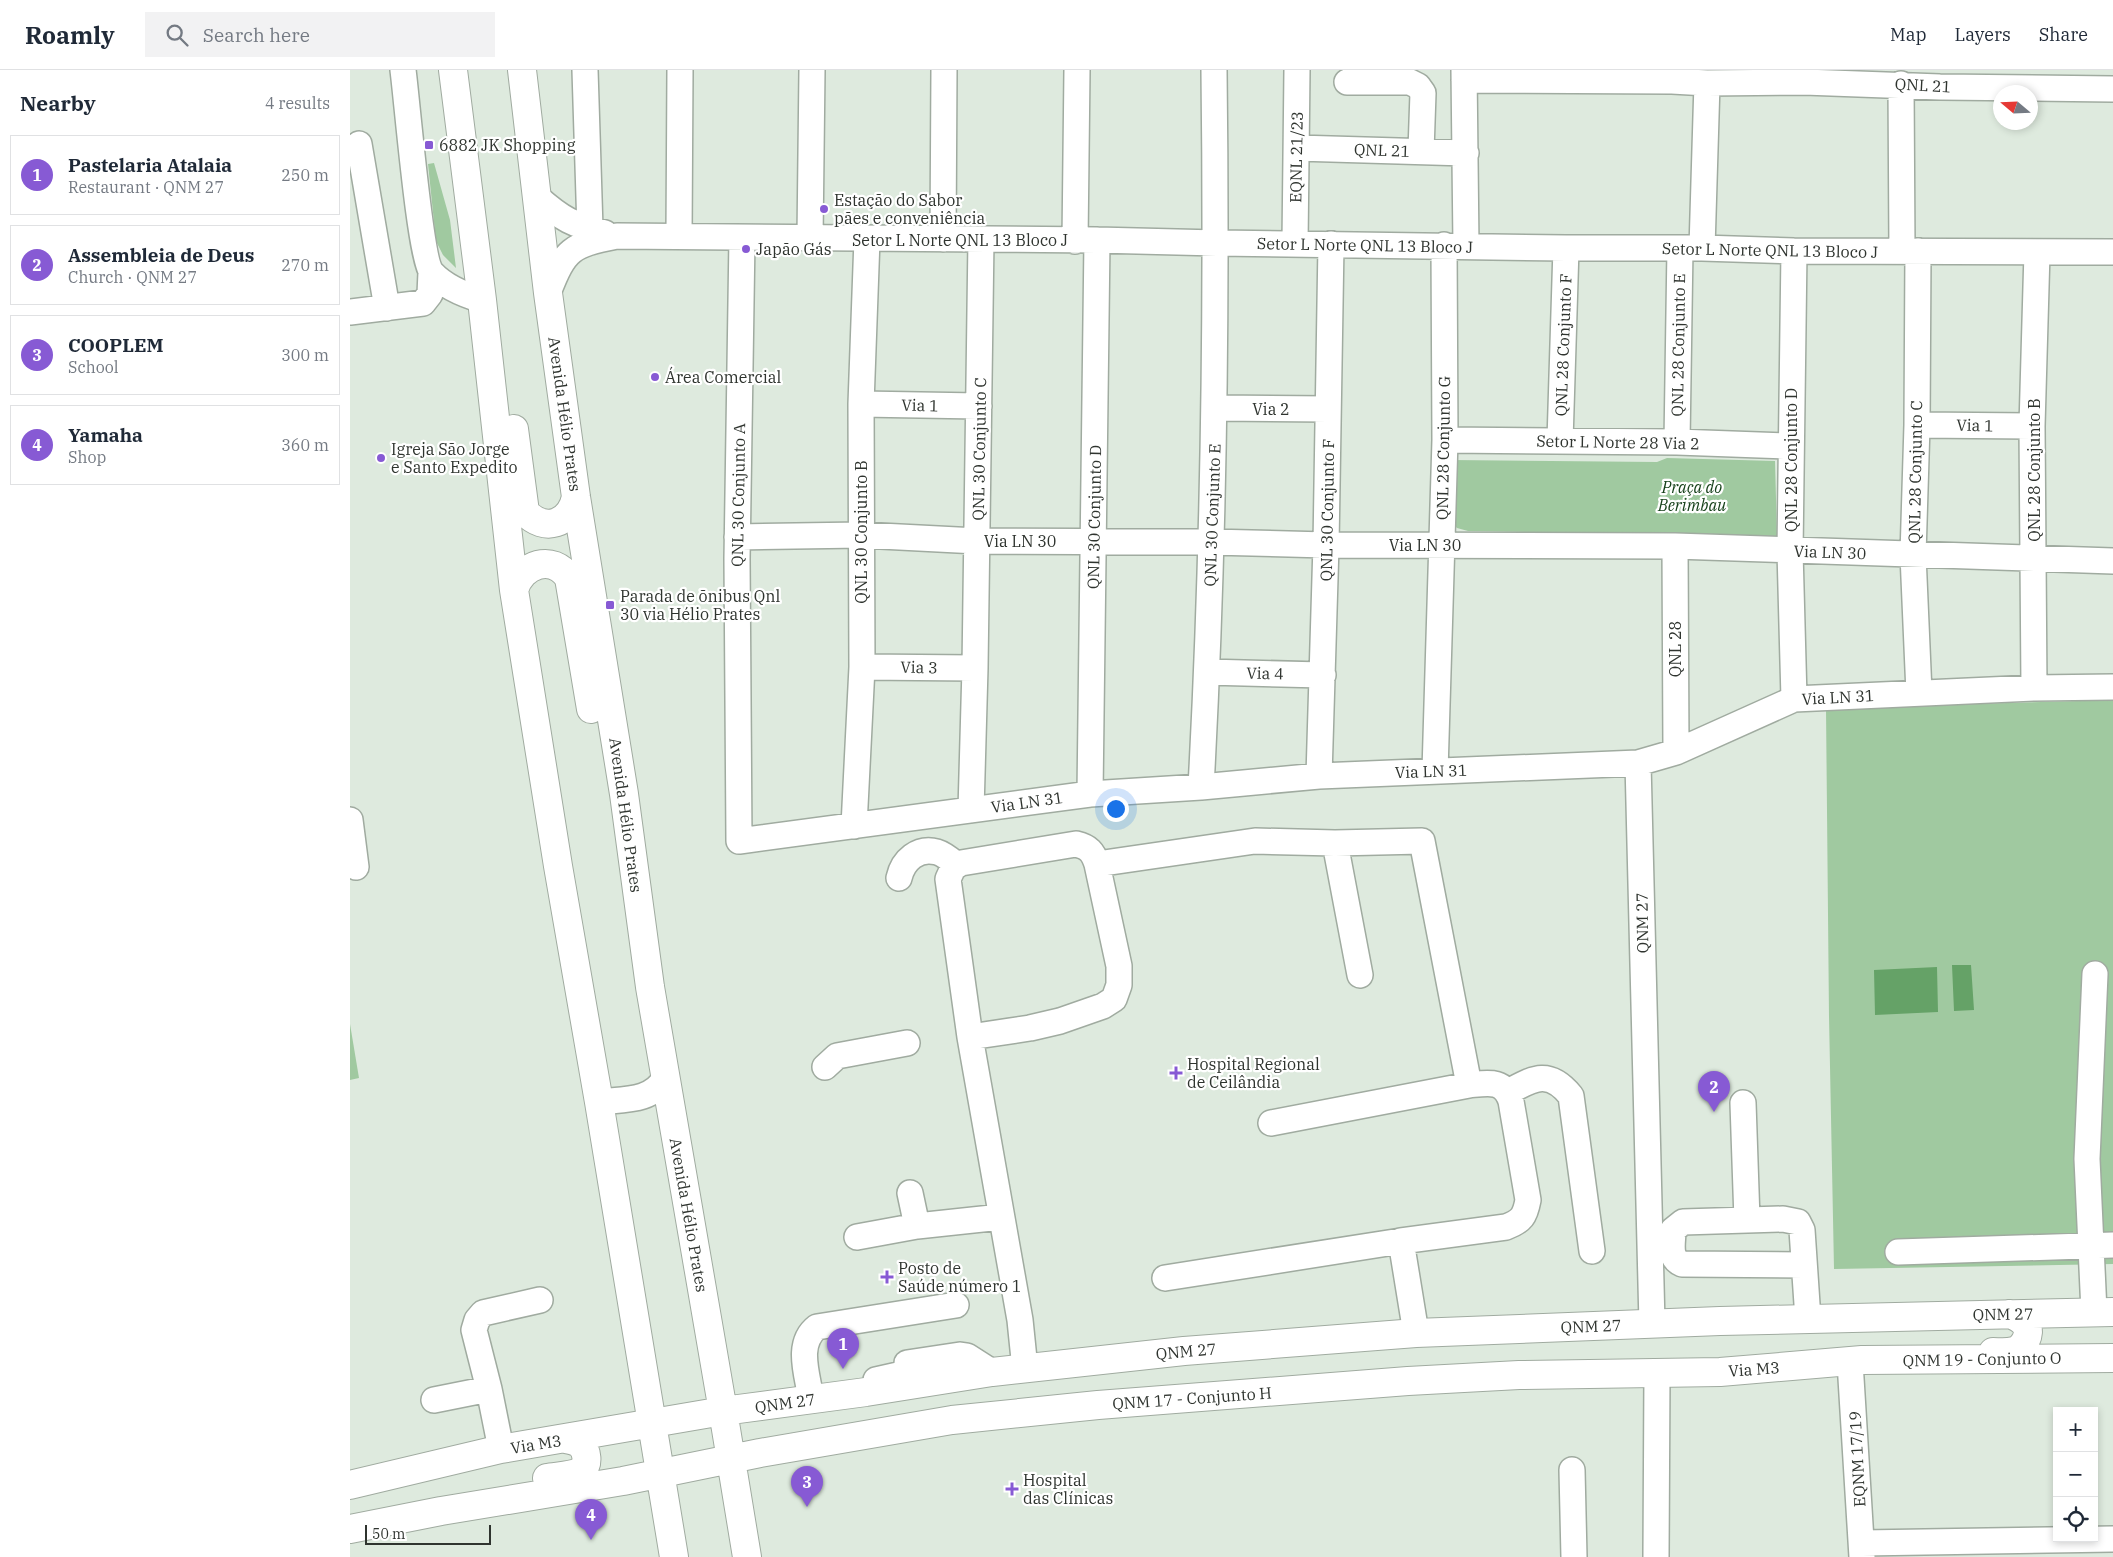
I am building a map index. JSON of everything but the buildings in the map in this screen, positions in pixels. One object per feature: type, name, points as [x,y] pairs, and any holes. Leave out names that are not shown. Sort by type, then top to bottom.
[{"type":"main road","points":[[454,70],[514,590],[558,866],[674,1557]]},
{"type":"main road","points":[[507,70],[513,128],[538,206]]},
{"type":"main road","name":"Avenida Hélio Prates","points":[[522,70],[548,293],[576,497],[624,794],[625,815],[665,1078],[747,1557]]},
{"type":"main road","points":[[482,300],[506,366],[526,512],[530,517],[544,523],[558,522],[571,512],[576,497]]},
{"type":"main road","points":[[514,590],[516,583],[525,572],[544,564],[558,566],[569,578],[593,726],[625,815]]},
{"type":"main road","points":[[615,1430],[627,1422],[632,1409],[621,1345],[624,1255]]},
{"type":"main road","name":"QNM 27","points":[[723,1411],[812,1400],[1025,1368],[1184,1351],[1416,1333],[1808,1319],[2104,1312]]},
{"type":"main road","points":[[1856,1361],[1934,1353],[2013,1352],[2020,1348],[2026,1338],[2028,1329],[2022,1320],[2010,1314]]},
{"type":"main road","name":"QNM 19 - Conjunto O","points":[[1856,1361],[2113,1358]]},
{"type":"main road","name":"Via M3","points":[[1657,1373],[1720,1372],[1856,1361]]},
{"type":"main road","name":"QNM 17 - Conjunto H","points":[[731,1459],[840,1438],[952,1420],[1098,1405],[1519,1375],[1657,1373]]},
{"type":"main road","points":[[840,1438],[830,1430],[828,1424],[828,1418],[834,1409],[839,1406],[913,1398],[982,1374]]},
{"type":"main road","name":"Via M3","points":[[350,1485],[501,1449],[723,1411]]},
{"type":"main road","points":[[441,1511],[491,1489],[582,1470],[586,1461],[585,1452],[580,1444],[566,1439]]},
{"type":"main road","points":[[376,1524],[366,1518],[358,1508],[356,1502],[358,1494],[362,1490],[444,1474],[501,1449]]},
{"type":"main road","points":[[350,1530],[441,1511],[731,1459]]},
{"type":"street","points":[[350,312],[413,305],[427,300],[430,294],[431,272],[423,239],[403,70]]},
{"type":"street","points":[[585,70],[590,229]]},
{"type":"street","points":[[679,236],[680,70]]},
{"type":"street","points":[[810,238],[812,70]]},
{"type":"street","points":[[943,239],[944,70]]},
{"type":"street","name":"QNL 30 Conjunto D","points":[[1077,70],[1076,196],[1086,240],[1094,541],[1090,794]]},
{"type":"street","name":"QNL 30 Conjunto E","points":[[1201,787],[1207,672],[1215,408],[1217,243],[1214,70]]},
{"type":"street","name":"EQNL 21/23","points":[[1295,243],[1297,70]]},
{"type":"street","name":"QNL 21","points":[[1455,246],[1466,152],[1464,75],[1672,76],[1707,83],[1805,76],[1901,84],[1940,78],[2065,80],[2113,89]]},
{"type":"street","points":[[1347,82],[1410,82],[1418,86],[1423,93],[1421,151]]},
{"type":"street","name":"QNL 28 Conjunto E","points":[[1677,442],[1691,248],[1707,83]]},
{"type":"street","name":"QNL 28 Conjunto C","points":[[1901,84],[1917,425],[1913,555],[1919,693]]},
{"type":"street","points":[[359,144],[386,308]]},
{"type":"street","name":"QNL 21","points":[[1297,148],[1466,152]]},
{"type":"street","points":[[538,206],[554,212],[571,223],[617,236]]},
{"type":"street","points":[[548,293],[564,258],[571,251],[578,246],[592,241],[617,236]]},
{"type":"street","name":"Setor L Norte QNL 13 Bloco J","points":[[617,236],[1086,240],[1794,251],[2113,252]]},
{"type":"street","name":"QNL 30 Conjunto A","points":[[739,841],[737,537],[742,238]]},
{"type":"street","name":"QNL 30 Conjunto B","points":[[854,826],[862,666],[860,404],[867,239]]},
{"type":"street","name":"QNL 30 Conjunto C","points":[[971,810],[978,541],[981,239]]},
{"type":"street","name":"QNL 30 Conjunto F","points":[[1319,776],[1326,545],[1331,244]]},
{"type":"street","name":"QNL 28 Conjunto G","points":[[1435,771],[1445,440],[1455,246]]},
{"type":"street","name":"QNL 28 Conjunto F","points":[[1560,441],[1566,248]]},
{"type":"street","name":"QNL 28 Conjunto D","points":[[1794,251],[1790,446],[1790,551],[1794,699]]},
{"type":"street","name":"QNL 28 Conjunto B","points":[[2034,688],[2032,426],[2037,252]]},
{"type":"street","points":[[431,272],[450,287],[482,300]]},
{"type":"street","name":"Via 1","points":[[860,404],[979,406]]},
{"type":"street","name":"Via 2","points":[[1215,408],[1328,409]]},
{"type":"street","name":"Via 1","points":[[1917,425],[2032,426]]},
{"type":"street","name":"Setor L Norte 28 Via 2","points":[[1445,440],[1677,442],[1790,446]]},
{"type":"street","name":"Via LN 30","points":[[737,537],[861,534],[978,541],[1211,542],[1326,545],[1675,546],[2113,560]]},
{"type":"street","name":"QNL 28","points":[[1675,546],[1676,752]]},
{"type":"street","name":"Via 3","points":[[862,666],[975,668]]},
{"type":"street","name":"Via 4","points":[[1207,672],[1323,675]]},
{"type":"street","name":"Via LN 31","points":[[739,841],[1090,794],[1201,787],[1319,776],[1638,763],[1676,752],[1794,699],[2034,688],[2113,687]]},
{"type":"street","name":"QNM 27","points":[[1638,763],[1652,1324]]},
{"type":"street","points":[[350,820],[356,867]]},
{"type":"street","points":[[1097,864],[1255,842],[1422,841],[1469,1085]]},
{"type":"street","points":[[1335,843],[1360,975]]},
{"type":"street","points":[[970,1037],[1000,1034],[1052,1022],[1096,1009],[1114,999],[1119,985],[1119,966],[1097,864],[1093,853],[1089,849],[1076,844],[957,865],[950,872],[948,879],[970,1037],[1020,1320],[1025,1368]]},
{"type":"street","points":[[899,878],[909,859],[921,852],[936,852],[957,865]]},
{"type":"street","points":[[2095,974],[2087,1159],[2102,1246],[2104,1312]]},
{"type":"street","points":[[825,1067],[837,1056],[906,1043]]},
{"type":"street","points":[[599,1102],[648,1095],[657,1089],[665,1078]]},
{"type":"street","points":[[1508,1092],[1533,1079],[1544,1078],[1564,1088],[1571,1096],[1592,1251]]},
{"type":"street","points":[[1165,1278],[1401,1241],[1506,1227],[1520,1222],[1526,1214],[1528,1200],[1511,1101],[1508,1092],[1492,1083],[1469,1085],[1271,1123]]},
{"type":"street","points":[[1743,1103],[1748,1220]]},
{"type":"street","points":[[910,1193],[917,1226]]},
{"type":"street","points":[[857,1237],[917,1226],[1001,1216]]},
{"type":"street","points":[[1804,1265],[1682,1264],[1676,1262],[1673,1256],[1674,1230],[1683,1222],[1782,1219],[1798,1222],[1802,1230],[1808,1319]]},
{"type":"street","points":[[1401,1241],[1416,1333]]},
{"type":"street","points":[[1898,1252],[2102,1246]]},
{"type":"street","points":[[501,1449],[489,1389],[474,1330],[477,1320],[483,1313],[540,1300]]},
{"type":"street","points":[[812,1400],[804,1347],[809,1335],[817,1327],[956,1305]]},
{"type":"street","name":"EQNM 17/19","points":[[1856,1361],[1862,1550]]},
{"type":"street","points":[[1656,1557],[1657,1373]]},
{"type":"street","points":[[434,1400],[489,1389]]},
{"type":"street","points":[[1572,1470],[1574,1557]]},
{"type":"street","points":[[1862,1550],[2113,1539]]},
{"type":"green space","points":[[434,163],[450,220],[456,268],[443,255],[436,241],[428,164]]},
{"type":"green space","name":"Praça do Berimbau","points":[[1667,458],[1775,461],[1777,536],[1468,531],[1457,528],[1453,524],[1450,460],[1657,462]]},
{"type":"green space","points":[[2113,700],[2113,1264],[1834,1269],[1826,708]]},
{"type":"green space","points":[[350,1024],[359,1078],[350,1080]]},
{"type":"shaded area","points":[[1952,965],[1971,965],[1974,1010],[1954,1011]]},
{"type":"shaded area","points":[[1937,967],[1938,1012],[1875,1015],[1874,970]]},
{"type":"place","name":"6882 JK Shopping","points":[[429,145]]},
{"type":"place","name":"Estação do Sabor pães e conveniência","points":[[824,209]]},
{"type":"place","name":"Japão Gás","points":[[746,249]]},
{"type":"place","name":"Área Comercial","points":[[655,377]]},
{"type":"place","name":"Igreja São Jorge e Santo Expedito","points":[[381,458]]},
{"type":"place","name":"Parada de õnibus Qnl 30 via Hélio Prates","points":[[610,605]]},
{"type":"place","name":"Hospital Regional de Ceilândia","points":[[1176,1073]]},
{"type":"place","name":"Assembleia de Deus","points":[[1714,1112]]},
{"type":"place","name":"Posto de Saúde número 1","points":[[887,1277]]},
{"type":"place","name":"Pastelaria Atalaia","points":[[843,1369]]},
{"type":"place","name":"Hospital das Clínicas","points":[[1012,1489]]},
{"type":"place","name":"COOPLEM","points":[[807,1507]]},
{"type":"place","name":"Yamaha","points":[[591,1540]]}]
